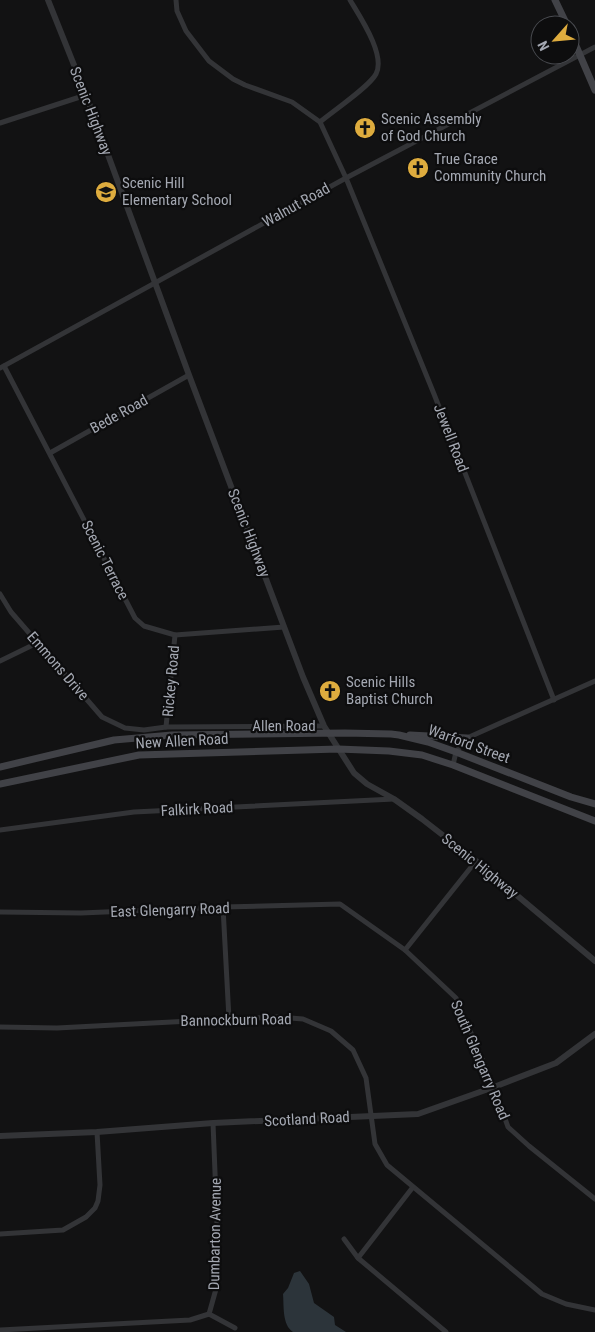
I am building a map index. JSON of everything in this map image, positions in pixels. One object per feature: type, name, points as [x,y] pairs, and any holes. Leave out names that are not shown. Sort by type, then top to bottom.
[{"type":"main road","points":[[555,0],[562,15]]},
{"type":"main road","points":[[580,54],[595,90]]},
{"type":"main road","name":"Warford Street","points":[[329,733],[399,735],[428,742],[571,797],[595,804]]},
{"type":"main road","name":"New Allen Road","points":[[0,766],[114,740],[172,735],[329,733]]},
{"type":"main road","points":[[399,735],[468,738]]},
{"type":"main road","name":"Warford Street","points":[[338,749],[389,751],[422,755],[453,765],[595,821]]},
{"type":"main road","name":"New Allen Road","points":[[0,784],[139,755],[338,749]]},
{"type":"street","name":"Scenic Highway","points":[[48,0],[86,95],[154,283],[303,677],[324,726],[354,772],[367,784],[394,799],[422,819],[476,861],[595,961]]},
{"type":"street","points":[[176,0],[177,11],[186,31],[209,61],[233,79],[292,102],[320,122],[370,83],[377,73],[378,57],[372,39],[350,0]]},
{"type":"street","name":"Walnut Road","points":[[580,54],[595,47]]},
{"type":"street","name":"Walnut Road","points":[[2,367],[346,178],[559,65]]},
{"type":"street","points":[[0,123],[86,95]]},
{"type":"street","name":"Jewell Road","points":[[320,122],[346,178],[434,394],[554,700]]},
{"type":"street","name":"Scenic Terrace","points":[[2,367],[50,453],[135,618],[144,626],[175,635],[284,627]]},
{"type":"street","name":"Bede Road","points":[[50,453],[189,375]]},
{"type":"street","name":"Emmons Drive","points":[[0,594],[11,612],[102,717],[125,728]]},
{"type":"street","name":"Rickey Road","points":[[166,727],[175,635]]},
{"type":"street","points":[[0,661],[37,643]]},
{"type":"street","points":[[453,765],[456,752],[468,738],[595,681]]},
{"type":"street","name":"Allen Road","points":[[125,728],[144,730],[166,727],[324,726]]},
{"type":"street","name":"Falkirk Road","points":[[0,830],[134,812],[394,799]]},
{"type":"street","points":[[405,950],[476,861]]},
{"type":"street","name":"South Glengarry Road","points":[[340,904],[405,950],[456,998],[494,1087],[508,1127],[594,1197]]},
{"type":"street","name":"East Glengarry Road","points":[[0,912],[81,913],[340,904]]},
{"type":"street","points":[[223,907],[229,1018]]},
{"type":"street","name":"Bannockburn Road","points":[[0,1027],[57,1028],[278,1017],[303,1020],[332,1031],[353,1050],[366,1078],[375,1144],[387,1165],[542,1294],[566,1304],[595,1310]]},
{"type":"street","name":"Scotland Road","points":[[0,1136],[96,1132],[213,1123],[418,1114],[556,1063],[595,1034]]},
{"type":"street","name":"Dumbarton Avenue","points":[[209,1314],[216,1289],[213,1268],[217,1222],[213,1123]]},
{"type":"street","points":[[0,1234],[63,1230],[86,1217],[95,1208],[100,1185],[96,1132]]},
{"type":"street","points":[[358,1258],[413,1187]]},
{"type":"street","points":[[344,1239],[358,1258],[446,1332]]},
{"type":"street","points":[[0,1330],[190,1320],[209,1314],[235,1328]]},
{"type":"shaded area","points":[[300,1271],[309,1284],[314,1303],[334,1317],[335,1325],[346,1332],[293,1332],[289,1329],[284,1315],[283,1294],[288,1288],[294,1273]]},
{"type":"place","name":"Scenic Assembly of God Church","points":[[365,128]]},
{"type":"place","name":"True Grace Community Church","points":[[418,168]]},
{"type":"place","name":"Scenic Hill Elementary School","points":[[106,192]]},
{"type":"place","name":"Scenic Hills Baptist Church","points":[[330,691]]}]
